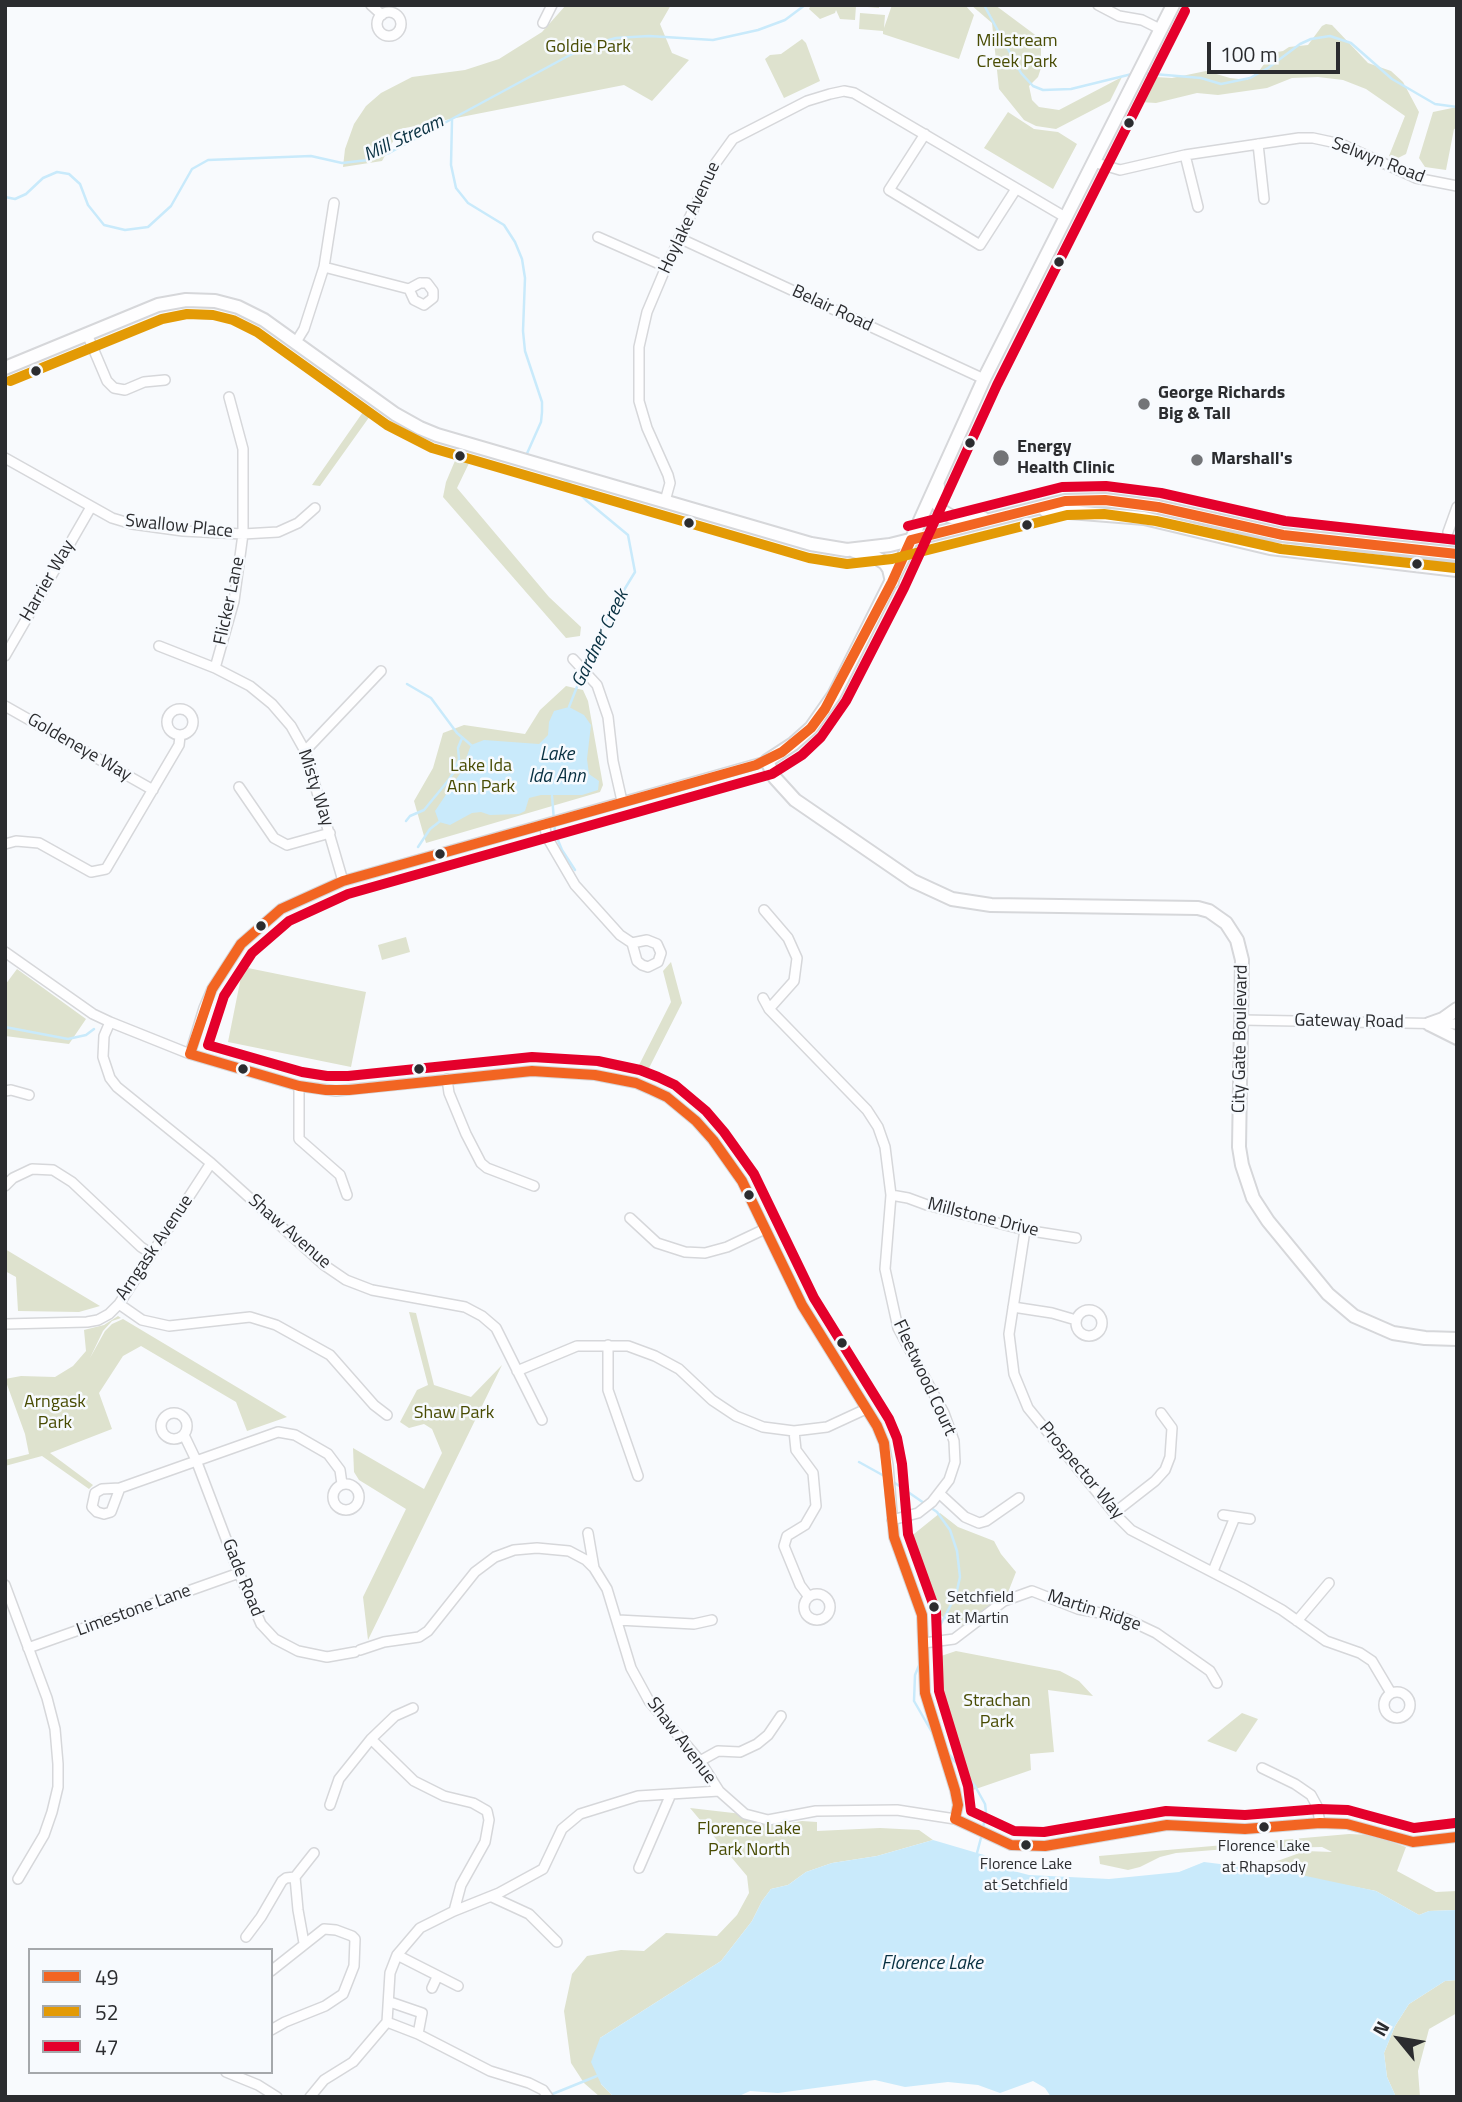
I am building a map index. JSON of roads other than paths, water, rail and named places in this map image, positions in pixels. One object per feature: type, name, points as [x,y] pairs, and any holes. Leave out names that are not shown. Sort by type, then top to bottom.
[{"type":"main road","points":[[767,761],[793,744],[819,719],[892,582],[984,379],[1173,5]]},
{"type":"main road","points":[[5,368],[158,305],[200,300],[227,304],[250,312],[419,428],[811,544],[875,557],[890,569],[892,582]]},
{"type":"main road","points":[[939,477],[936,502],[942,511],[952,517],[1001,519]]},
{"type":"main road","points":[[847,550],[911,540],[1001,519],[1065,500],[1124,501],[1283,535],[1457,554]]},
{"type":"main road","points":[[1030,510],[1144,518],[1270,548],[1457,570]]},
{"type":"main road","name":"City Gate Boulevard","points":[[767,761],[775,778],[795,800],[912,881],[952,899],[991,905],[1187,908],[1209,911],[1218,916],[1233,931],[1241,949],[1239,1147],[1246,1181],[1260,1211],[1328,1294],[1354,1316],[1393,1333],[1457,1339]]},
{"type":"main road","points":[[1429,1024],[1443,1019],[1457,1009]]},
{"type":"main road","points":[[1429,1024],[1457,1038]]},
{"type":"street","points":[[371,5],[382,15]]},
{"type":"street","points":[[543,23],[552,5]]},
{"type":"street","points":[[1098,5],[1119,16],[1142,20],[1160,29]]},
{"type":"street","name":"Hoylake Avenue","points":[[665,501],[670,483],[668,475],[642,416],[638,387],[639,347],[648,312],[666,267],[715,164],[733,139],[830,93],[854,93],[1065,218]]},
{"type":"street","points":[[925,134],[889,190],[980,245],[1016,189]]},
{"type":"street","name":"Selwyn Road","points":[[1093,162],[1120,170],[1185,155],[1299,138],[1328,140],[1416,178],[1457,186]]},
{"type":"street","points":[[1258,144],[1264,199]]},
{"type":"street","points":[[1185,155],[1198,208]]},
{"type":"street","points":[[296,342],[304,329],[324,267],[334,203]]},
{"type":"street","points":[[598,237],[666,267]]},
{"type":"street","name":"Belair Road","points":[[680,238],[984,379]]},
{"type":"street","points":[[324,267],[409,289]]},
{"type":"street","points":[[87,334],[107,381],[114,388],[125,390],[144,382],[165,380]]},
{"type":"street","name":"Flicker Lane","points":[[215,668],[234,601],[243,534],[243,449],[229,397]]},
{"type":"street","name":"Swallow Place","points":[[5,458],[112,518],[132,524],[175,530],[243,534],[278,531],[298,523],[315,508]]},
{"type":"street","name":"Harrier Way","points":[[5,656],[91,507]]},
{"type":"street","points":[[1448,532],[1457,507]]},
{"type":"street","name":"Misty Way","points":[[159,646],[215,668],[250,686],[272,704],[291,726],[305,751],[343,881]]},
{"type":"street","points":[[573,659],[597,685],[608,717],[613,761],[622,801]]},
{"type":"street","points":[[305,751],[381,671]]},
{"type":"street","name":"Goldeneye Way","points":[[5,706],[153,790]]},
{"type":"street","points":[[5,844],[16,841],[39,843],[91,872],[99,873],[106,869],[112,863],[179,745],[180,736]]},
{"type":"street","points":[[190,1054],[212,989],[241,944],[281,909],[343,881],[767,761]]},
{"type":"street","points":[[239,787],[274,838],[281,842],[287,845],[330,833]]},
{"type":"street","points":[[544,824],[547,837],[575,885],[620,935],[632,943]]},
{"type":"street","points":[[764,910],[788,938],[797,958],[794,981],[769,1009]]},
{"type":"street","points":[[5,952],[93,1014],[110,1022],[190,1054],[299,1086],[336,1091],[532,1071],[563,1072],[616,1078],[652,1090],[682,1109],[713,1140],[742,1181],[817,1331],[877,1426],[884,1443],[897,1550],[922,1615],[925,1693],[956,1790],[958,1805],[955,1819]]},
{"type":"street","name":"Fleetwood Court","points":[[763,998],[769,1009],[873,1118],[885,1147],[891,1195],[885,1269],[898,1328],[943,1413],[954,1441],[955,1462],[949,1480],[940,1494],[918,1513],[892,1520]]},
{"type":"street","name":"Gateway Road","points":[[1242,1020],[1457,1024]]},
{"type":"street","name":"Shaw Avenue","points":[[110,1022],[104,1036],[103,1057],[110,1078],[117,1087],[211,1163],[324,1265],[346,1280],[372,1290],[465,1307],[482,1316],[496,1328],[542,1420]]},
{"type":"street","points":[[447,1079],[449,1093],[481,1163],[487,1168],[534,1186]]},
{"type":"street","points":[[299,1086],[299,1139],[340,1175],[347,1195]]},
{"type":"street","points":[[5,1091],[29,1095]]},
{"type":"street","name":"Arngask Avenue","points":[[5,1324],[88,1322],[109,1314],[119,1304],[211,1163]]},
{"type":"street","points":[[5,1186],[13,1178],[32,1169],[53,1170],[72,1182],[141,1247],[152,1254]]},
{"type":"street","name":"Millstone Drive","points":[[891,1195],[1025,1230],[1076,1238]]},
{"type":"street","points":[[630,1218],[657,1243],[685,1252],[705,1252],[727,1247],[765,1229]]},
{"type":"street","name":"Prospector Way","points":[[1025,1230],[1009,1334],[1014,1374],[1028,1408],[1130,1530],[1213,1572],[1297,1620],[1326,1641],[1360,1653],[1372,1661],[1391,1693]]},
{"type":"street","points":[[119,1304],[142,1320],[169,1326],[250,1317],[276,1325],[330,1355],[374,1405],[387,1415]]},
{"type":"street","points":[[1013,1307],[1076,1320]]},
{"type":"street","points":[[608,1345],[608,1390],[638,1476]]},
{"type":"street","points":[[517,1371],[577,1346],[628,1346],[679,1369],[712,1400],[736,1416],[763,1427],[794,1431],[827,1427],[866,1409]]},
{"type":"street","points":[[1114,1513],[1165,1470],[1171,1457],[1172,1428],[1161,1413]]},
{"type":"street","points":[[794,1431],[796,1450],[813,1473],[817,1498],[810,1519],[805,1525],[790,1532],[784,1546],[800,1586],[809,1597]]},
{"type":"street","points":[[120,1488],[266,1434],[288,1433],[328,1454],[340,1470],[342,1484]]},
{"type":"street","name":"Gade Road","points":[[184,1435],[256,1615],[267,1631],[284,1644],[313,1655],[327,1657],[384,1642],[419,1637],[428,1630],[475,1572],[495,1557],[514,1550],[537,1548],[569,1551],[586,1560],[594,1568]]},
{"type":"street","points":[[940,1494],[965,1517],[979,1523],[1019,1498]]},
{"type":"street","points":[[1223,1515],[1250,1519]]},
{"type":"street","points":[[1213,1572],[1235,1517]]},
{"type":"street","name":"Shaw Avenue","points":[[588,1533],[594,1568],[607,1589],[631,1668],[649,1701],[700,1761],[719,1791],[745,1814],[768,1820],[816,1811],[897,1810],[955,1819],[1011,1845],[1045,1846],[1167,1825],[1245,1829],[1320,1823],[1347,1824],[1413,1842],[1457,1837]]},
{"type":"street","name":"Limestone Lane","points":[[28,1648],[239,1573]]},
{"type":"street","points":[[1297,1620],[1329,1583]]},
{"type":"street","points":[[5,1585],[47,1698],[55,1729],[58,1787],[44,1835],[18,1879]]},
{"type":"street","name":"Martin Ridge","points":[[924,1643],[954,1639],[1004,1601],[1032,1591],[1078,1609],[1122,1617],[1156,1633],[1210,1671],[1217,1683]]},
{"type":"street","points":[[618,1620],[694,1624],[712,1620]]},
{"type":"street","points":[[330,1805],[339,1779],[371,1739],[395,1716],[413,1708]]},
{"type":"street","points":[[700,1761],[718,1751],[740,1752],[757,1744],[768,1735],[781,1716]]},
{"type":"street","points":[[371,1739],[414,1781],[444,1796],[473,1803],[487,1811],[489,1820],[485,1842],[461,1885],[454,1911]]},
{"type":"street","points":[[1262,1768],[1296,1784],[1311,1795],[1317,1806],[1320,1823]]},
{"type":"street","points":[[310,2097],[324,2080],[353,2062],[387,2022],[390,1973],[397,1955],[420,1928],[492,1896],[543,1869],[562,1829],[580,1814],[638,1796],[719,1791]]},
{"type":"street","points":[[639,1868],[671,1794]]},
{"type":"street","points":[[247,1937],[282,1881],[295,1877],[314,1853]]},
{"type":"street","points":[[295,1877],[304,1943]]},
{"type":"street","points":[[492,1896],[529,1914],[557,1942]]},
{"type":"street","points":[[273,1968],[324,1930],[336,1930],[355,1939],[351,1975],[343,1994],[325,2006],[273,2029]]},
{"type":"street","points":[[397,1955],[458,1986]]},
{"type":"street","points":[[432,1988],[437,1977]]},
{"type":"street","points":[[390,2002],[422,2013],[418,2034]]},
{"type":"street","points":[[387,2022],[418,2034],[490,2071],[529,2082],[543,2090],[548,2097]]},
{"type":"street","points":[[231,2074],[258,2085],[277,2097]]},
{"type":"water","name":"Lake Ida Ann","points":[[569,707],[584,715],[591,725],[587,759],[589,774],[599,781],[598,790],[582,795],[541,795],[529,798],[525,811],[519,814],[490,815],[481,812],[472,813],[450,825],[439,822],[435,811],[461,772],[471,745],[484,740],[539,744],[548,735],[549,722],[554,711]]},
{"type":"water","name":"Florence Lake","points":[[933,1840],[984,1855],[1002,1868],[1029,1875],[1109,1879],[1179,1872],[1204,1862],[1292,1873],[1376,1891],[1419,1915],[1429,1911],[1457,1910],[1457,1980],[1445,1981],[1409,2004],[1395,2026],[1384,2053],[1387,2077],[1396,2097],[1051,2097],[1045,2088],[1033,2081],[1000,2093],[978,2085],[948,2082],[905,2087],[875,2080],[778,2093],[750,2091],[737,2097],[614,2097],[601,2084],[591,2062],[600,2038],[721,1961],[752,1921],[771,1889],[788,1885],[806,1872],[832,1863],[877,1856]]},
{"type":"waterway","name":"Mill Stream","points":[[5,197],[15,199],[26,194],[43,178],[57,172],[69,174],[80,184],[88,205],[104,225],[125,230],[148,227],[171,206],[192,169],[208,160],[311,156],[342,163],[368,160],[389,153],[570,55],[598,43],[616,38],[649,36],[713,40],[758,30],[785,20],[805,5]]},
{"type":"waterway","name":"Mill Stream","points":[[984,5],[1021,73],[1033,86],[1043,90],[1071,89],[1132,74]]},
{"type":"waterway","name":"Mill Stream","points":[[1142,73],[1201,78],[1221,84],[1250,78],[1300,44],[1330,36],[1351,43],[1392,79],[1435,104],[1457,107]]},
{"type":"waterway","name":"Gardner Creek","points":[[452,120],[451,165],[456,188],[468,203],[504,225],[522,259],[525,278],[525,351],[542,402],[541,422],[525,458]]},
{"type":"waterway","name":"Gardner Creek","points":[[558,476],[628,535],[635,572],[607,618],[585,668]]},
{"type":"waterway","name":"Gardner Creek","points":[[569,707],[582,674]]},
{"type":"waterway","points":[[407,684],[431,698],[457,733],[471,745]]},
{"type":"waterway","points":[[406,821],[410,816],[424,810],[454,772],[462,738]]},
{"type":"waterway","points":[[552,796],[555,833],[575,870]]},
{"type":"waterway","name":"Gardner Creek","points":[[418,847],[430,829],[439,822]]},
{"type":"waterway","name":"Gardner Creek","points":[[5,1027],[68,1039],[86,1035],[94,1029]]},
{"type":"waterway","points":[[859,1462],[886,1477]]},
{"type":"waterway","points":[[892,1481],[937,1512],[950,1530],[957,1551],[960,1577],[956,1595],[933,1639]]},
{"type":"waterway","points":[[920,1663],[915,1675],[914,1701],[933,1734]]},
{"type":"waterway","points":[[948,1753],[975,1786],[985,1804],[983,1828]]},
{"type":"waterway","points":[[977,1853],[982,1834]]},
{"type":"waterway","points":[[550,2095],[597,2076]]},
{"type":"place","name":"George Richards Big & Tall","points":[[1144,404]]},
{"type":"place","name":"Energy Health Clinic","points":[[1001,458]]},
{"type":"place","name":"Marshall's","points":[[1197,460]]},
{"type":"place","name":"Setchfield at Martin","points":[[934,1607]]},
{"type":"place","name":"Florence Lake at Rhapsody","points":[[1264,1827]]},
{"type":"place","name":"Florence Lake at Setchfield","points":[[1026,1845]]},
{"type":"park label","name":"Goldie Park","points":[[588,48]]},
{"type":"park label","name":"Millstream Creek Park","points":[[1017,52]]},
{"type":"park label","name":"Lake Ida Ann Park","points":[[481,777]]},
{"type":"park label","name":"Arngask Park","points":[[55,1413]]},
{"type":"park label","name":"Shaw Park","points":[[454,1414]]},
{"type":"park label","name":"Strachan Park","points":[[997,1712]]},
{"type":"park label","name":"Florence Lake Park North","points":[[749,1840]]}]
